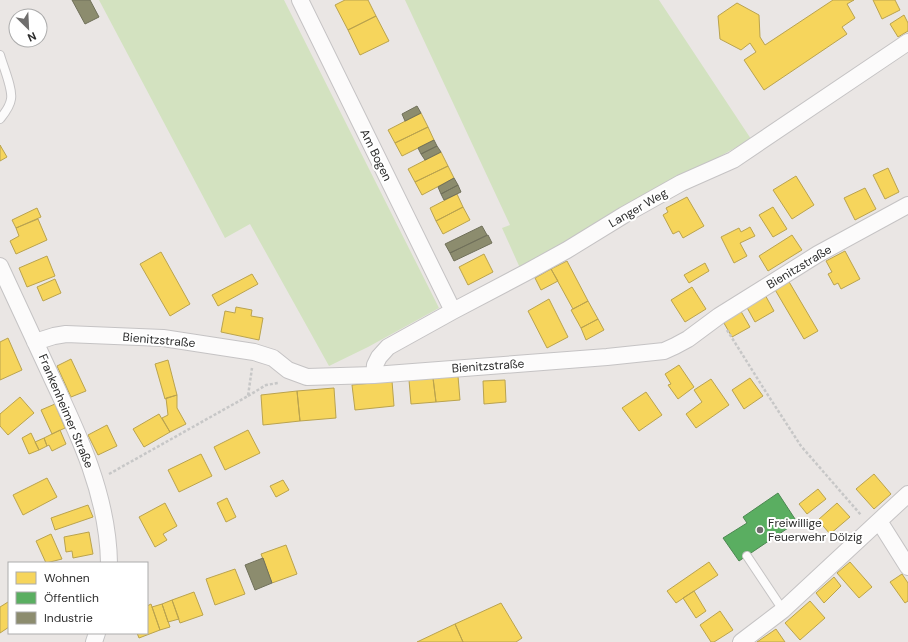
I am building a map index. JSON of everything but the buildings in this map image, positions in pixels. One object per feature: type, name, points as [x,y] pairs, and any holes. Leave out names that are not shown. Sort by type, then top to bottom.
[{"type":"street","name":"Am Bogen","points":[[300,0],[452,311]]},
{"type":"street","name":"Langer Weg","points":[[374,375],[375,366],[379,357],[388,347],[567,250],[624,215],[682,183],[733,160],[908,42]]},
{"type":"street","name":"Bienitzstraße","points":[[35,342],[66,334],[163,338],[254,352],[274,358],[288,370],[307,377],[374,375],[607,357],[664,351],[688,338],[719,316],[818,254],[908,205]]},
{"type":"street","name":"Frankenheimer Straße","points":[[0,266],[62,398],[87,456],[102,504],[107,530],[109,562]]},
{"type":"street","points":[[741,642],[783,610],[908,494]]},
{"type":"street","points":[[875,524],[908,567]]},
{"type":"lane","points":[[0,56],[10,88],[11,100],[6,112],[0,119]]},
{"type":"lane","points":[[747,556],[783,610]]},
{"type":"path","points":[[719,316],[801,446],[875,524]]},
{"type":"path","points":[[248,396],[254,352]]},
{"type":"path","points":[[95,482],[266,385],[280,382]]},
{"type":"green space","points":[[99,0],[284,0],[439,308],[368,347],[329,366],[250,224],[225,238]]},
{"type":"green space","points":[[405,0],[659,0],[751,139],[520,268],[502,228],[510,225]]},
{"type":"place","name":"Freiwillige Feuerwehr Dölzig","points":[[760,530]]}]
